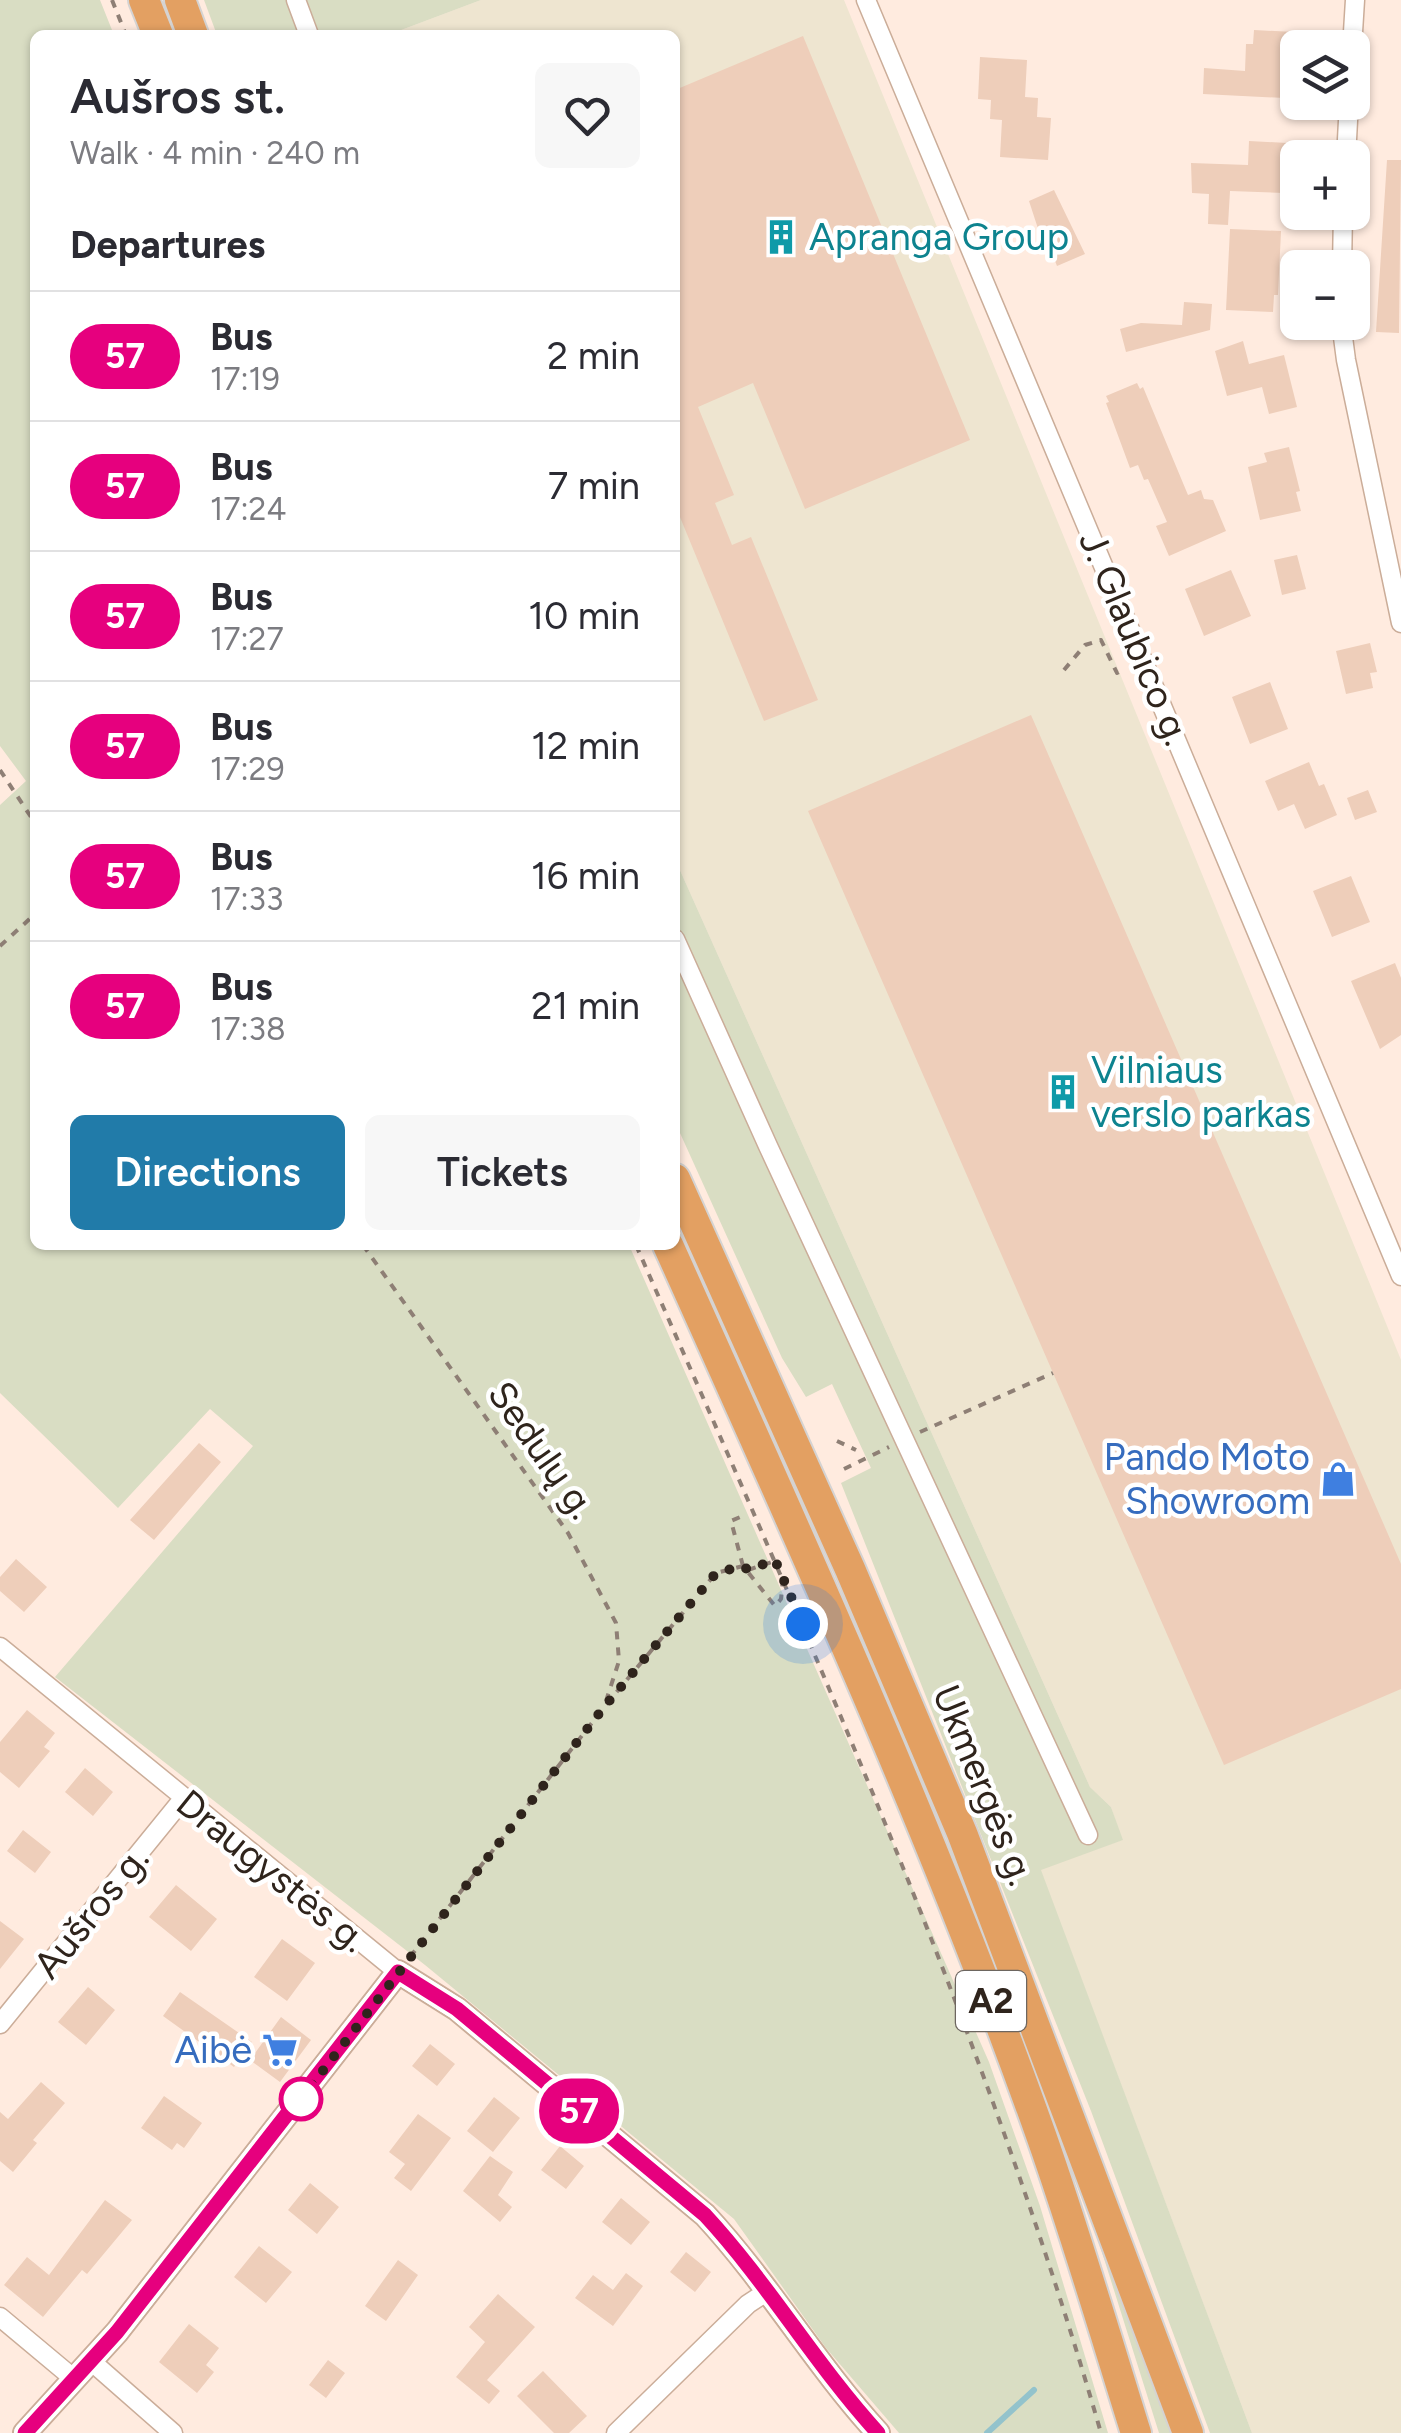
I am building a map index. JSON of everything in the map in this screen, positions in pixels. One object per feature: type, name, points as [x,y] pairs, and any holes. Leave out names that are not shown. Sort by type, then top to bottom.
[{"type":"highway","points":[[144,0],[156,30]]},
{"type":"highway","points":[[180,0],[192,30]]},
{"type":"highway","name":"Ukmergės g.","points":[[680,1190],[850,1569],[962,1834],[1188,2433]]},
{"type":"highway","name":"Ukmergės g.","points":[[670,1250],[839,1628],[930,1846],[1042,2139],[1136,2433]]},
{"type":"street","points":[[296,0],[307,30]]},
{"type":"street","name":"J. Glaubico g.","points":[[866,0],[1401,1276]]},
{"type":"street","points":[[1353,30],[1354,0]]},
{"type":"street","points":[[1343,340],[1401,623]]},
{"type":"street","points":[[680,950],[1088,1835]]},
{"type":"street","name":"Draugystės g.","points":[[0,1647],[398,1972],[457,2009],[705,2215],[740,2253],[852,2405],[878,2433]]},
{"type":"street","name":"Aušros g.","points":[[0,2024],[183,1799]]},
{"type":"street","points":[[25,2433],[91,2361],[302,2099],[398,1972]]},
{"type":"street","points":[[616,2433],[748,2304],[768,2291]]},
{"type":"street","points":[[0,2317],[73,2378]]},
{"type":"street","points":[[91,2361],[173,2433]]},
{"type":"path","points":[[112,0],[124,30]]},
{"type":"path","points":[[1064,670],[1086,645],[1101,640],[1117,672],[1144,660]]},
{"type":"path","points":[[0,770],[30,815]]},
{"type":"path","points":[[0,946],[30,919]]},
{"type":"path","name":"Sedulų g.","points":[[368,1250],[568,1534],[616,1623],[618,1661],[605,1706]]},
{"type":"path","points":[[638,1250],[783,1577],[914,1890],[1008,2138],[1101,2433]]},
{"type":"path","points":[[844,1469],[1053,1373]]},
{"type":"path","points":[[837,1441],[856,1450]]},
{"type":"path","points":[[745,1514],[731,1521],[745,1568],[775,1606],[781,1599],[783,1577]]},
{"type":"path","points":[[398,1972],[605,1706],[716,1573],[775,1560]]},
{"type":"shaded area","points":[[481,0],[844,0],[1401,1360],[1401,2433],[1252,2433],[1040,1869],[1122,1840],[1111,1807],[1090,1787],[680,870],[680,30],[401,30]]},
{"type":"green space","points":[[0,0],[100,0],[112,30],[30,30],[30,1250],[631,1250],[989,2062],[1040,2206],[1108,2433],[899,2433],[826,2348],[734,2219],[425,1965],[55,1677],[253,1446],[210,1409],[118,1508],[0,1393],[0,805],[26,781],[0,746]]},
{"type":"green space","points":[[204,0],[481,0],[401,30],[215,30]]},
{"type":"green space","points":[[680,870],[1090,1787],[1111,1807],[1123,1840],[1041,1870],[1252,2433],[1210,2433],[1091,2111],[841,1483],[871,1468],[832,1384],[806,1397],[782,1358],[680,1133]]},
{"type":"green space","points":[[1089,2211],[1171,2433],[1159,2433]]},
{"type":"building","points":[[1254,30],[1280,31],[1280,98],[1203,94],[1204,68],[1245,71],[1246,44],[1253,44]]},
{"type":"building","name":"Apranga Group","points":[[803,36],[970,440],[805,509],[753,383],[698,407],[734,495],[715,503],[732,545],[751,537],[818,700],[764,721],[680,517],[680,88]]},
{"type":"building","points":[[980,57],[1027,60],[1025,97],[1038,98],[1037,117],[1051,118],[1048,160],[1000,157],[1002,120],[990,119],[991,100],[978,99]]},
{"type":"building","points":[[1249,141],[1280,143],[1280,193],[1230,191],[1228,225],[1208,224],[1209,194],[1192,193],[1191,163],[1248,165]]},
{"type":"building","points":[[1387,160],[1401,160],[1399,333],[1376,332]]},
{"type":"building","points":[[1054,190],[1085,254],[1057,266],[1050,248],[1045,250],[1029,201]]},
{"type":"building","points":[[1230,229],[1281,231],[1278,295],[1274,295],[1273,312],[1226,310]]},
{"type":"building","points":[[1184,302],[1212,304],[1210,330],[1126,352],[1120,329],[1141,323],[1182,325]]},
{"type":"building","points":[[1243,341],[1249,364],[1284,355],[1297,407],[1269,414],[1262,387],[1227,396],[1215,351]]},
{"type":"building","points":[[1137,383],[1140,389],[1143,387],[1188,495],[1201,490],[1204,499],[1213,500],[1226,531],[1169,556],[1156,526],[1167,522],[1148,479],[1144,480],[1138,465],[1130,468],[1106,403],[1106,396]]},
{"type":"building","points":[[1289,447],[1301,511],[1260,520],[1248,467],[1267,462],[1264,453]]},
{"type":"building","points":[[1297,555],[1306,589],[1282,595],[1274,560]]},
{"type":"building","points":[[1231,570],[1251,616],[1204,636],[1185,589]]},
{"type":"building","points":[[1370,643],[1377,672],[1370,673],[1373,688],[1346,694],[1336,651]]},
{"type":"building","points":[[1270,682],[1288,729],[1250,744],[1232,697]]},
{"type":"building","name":"Vilniaus verslo parkas","points":[[1031,715],[1401,1564],[1401,1689],[1224,1765],[808,811]]},
{"type":"building","points":[[1309,762],[1337,815],[1305,829],[1294,804],[1278,811],[1265,781]]},
{"type":"building","points":[[1368,790],[1377,812],[1355,820],[1347,798]]},
{"type":"building","points":[[1351,876],[1370,922],[1332,937],[1313,891]]},
{"type":"building","points":[[1395,963],[1401,978],[1401,1035],[1380,1049],[1351,981]]},
{"type":"building","points":[[199,1443],[221,1462],[154,1540],[130,1520]]},
{"type":"building","points":[[16,1559],[47,1587],[24,1612],[0,1591],[0,1577]]},
{"type":"building","points":[[27,1710],[55,1733],[44,1747],[50,1751],[19,1788],[0,1772],[0,1742]]},
{"type":"building","points":[[85,1768],[113,1792],[93,1816],[65,1792]]},
{"type":"building","points":[[23,1830],[51,1852],[35,1873],[7,1851]]},
{"type":"building","points":[[176,1885],[217,1919],[191,1951],[149,1917]]},
{"type":"building","points":[[0,1921],[24,1939],[0,1969]]},
{"type":"building","points":[[282,1939],[315,1963],[287,2001],[254,1977]]},
{"type":"building","points":[[88,1987],[115,2010],[86,2045],[58,2022]]},
{"type":"building","points":[[180,1992],[252,2042],[234,2067],[163,2016]]},
{"type":"building","name":"Aibė","points":[[281,2017],[311,2040],[280,2082],[250,2060]]},
{"type":"building","points":[[430,2044],[455,2064],[437,2086],[412,2066]]},
{"type":"building","points":[[41,2082],[65,2103],[33,2140],[37,2143],[13,2172],[0,2161],[0,2112],[8,2119]]},
{"type":"building","points":[[164,2096],[202,2123],[184,2148],[177,2143],[172,2150],[141,2128]]},
{"type":"building","points":[[494,2097],[520,2118],[493,2152],[467,2131]]},
{"type":"building","points":[[418,2114],[451,2138],[411,2191],[394,2178],[405,2164],[389,2152]]},
{"type":"building","points":[[560,2146],[584,2166],[566,2189],[541,2170]]},
{"type":"building","points":[[490,2156],[513,2172],[498,2195],[512,2207],[500,2222],[463,2191]]},
{"type":"building","points":[[310,2183],[339,2207],[317,2234],[288,2210]]},
{"type":"building","points":[[621,2198],[650,2222],[631,2245],[602,2222]]},
{"type":"building","points":[[105,2200],[132,2220],[87,2274],[82,2270],[43,2317],[4,2285],[27,2257],[49,2275]]},
{"type":"building","points":[[259,2246],[292,2272],[266,2303],[234,2277]]},
{"type":"building","points":[[686,2252],[711,2272],[695,2292],[670,2272]]},
{"type":"building","points":[[398,2260],[418,2275],[386,2321],[365,2306]]},
{"type":"building","points":[[626,2273],[643,2286],[613,2326],[575,2298],[593,2275],[613,2290]]},
{"type":"building","points":[[498,2294],[535,2327],[487,2380],[500,2391],[489,2404],[456,2377],[485,2342],[469,2327]]},
{"type":"building","points":[[189,2324],[219,2348],[206,2365],[214,2372],[197,2393],[159,2362]]},
{"type":"building","points":[[328,2360],[345,2373],[326,2398],[309,2385]]},
{"type":"building","points":[[543,2371],[587,2416],[569,2433],[554,2433],[517,2396]]},
{"type":"waterway","points":[[987,2433],[1034,2390]]},
{"type":"bus line","name":"57","points":[[25,2433],[117,2332],[398,1972],[457,2009],[705,2215],[740,2253],[852,2405],[878,2433]]},
{"type":"place","name":"Apranga Group","points":[[781,237]]},
{"type":"place","name":"Vilniaus verslo parkas","points":[[1063,1092]]},
{"type":"place","name":"Pando Moto Showroom","points":[[1338,1479]]},
{"type":"place","name":"Aibė","points":[[280,2050]]},
{"type":"route","points":[[301,2099],[605,1706],[716,1573],[743,1566],[748,1570],[775,1560],[803,1624]]}]
